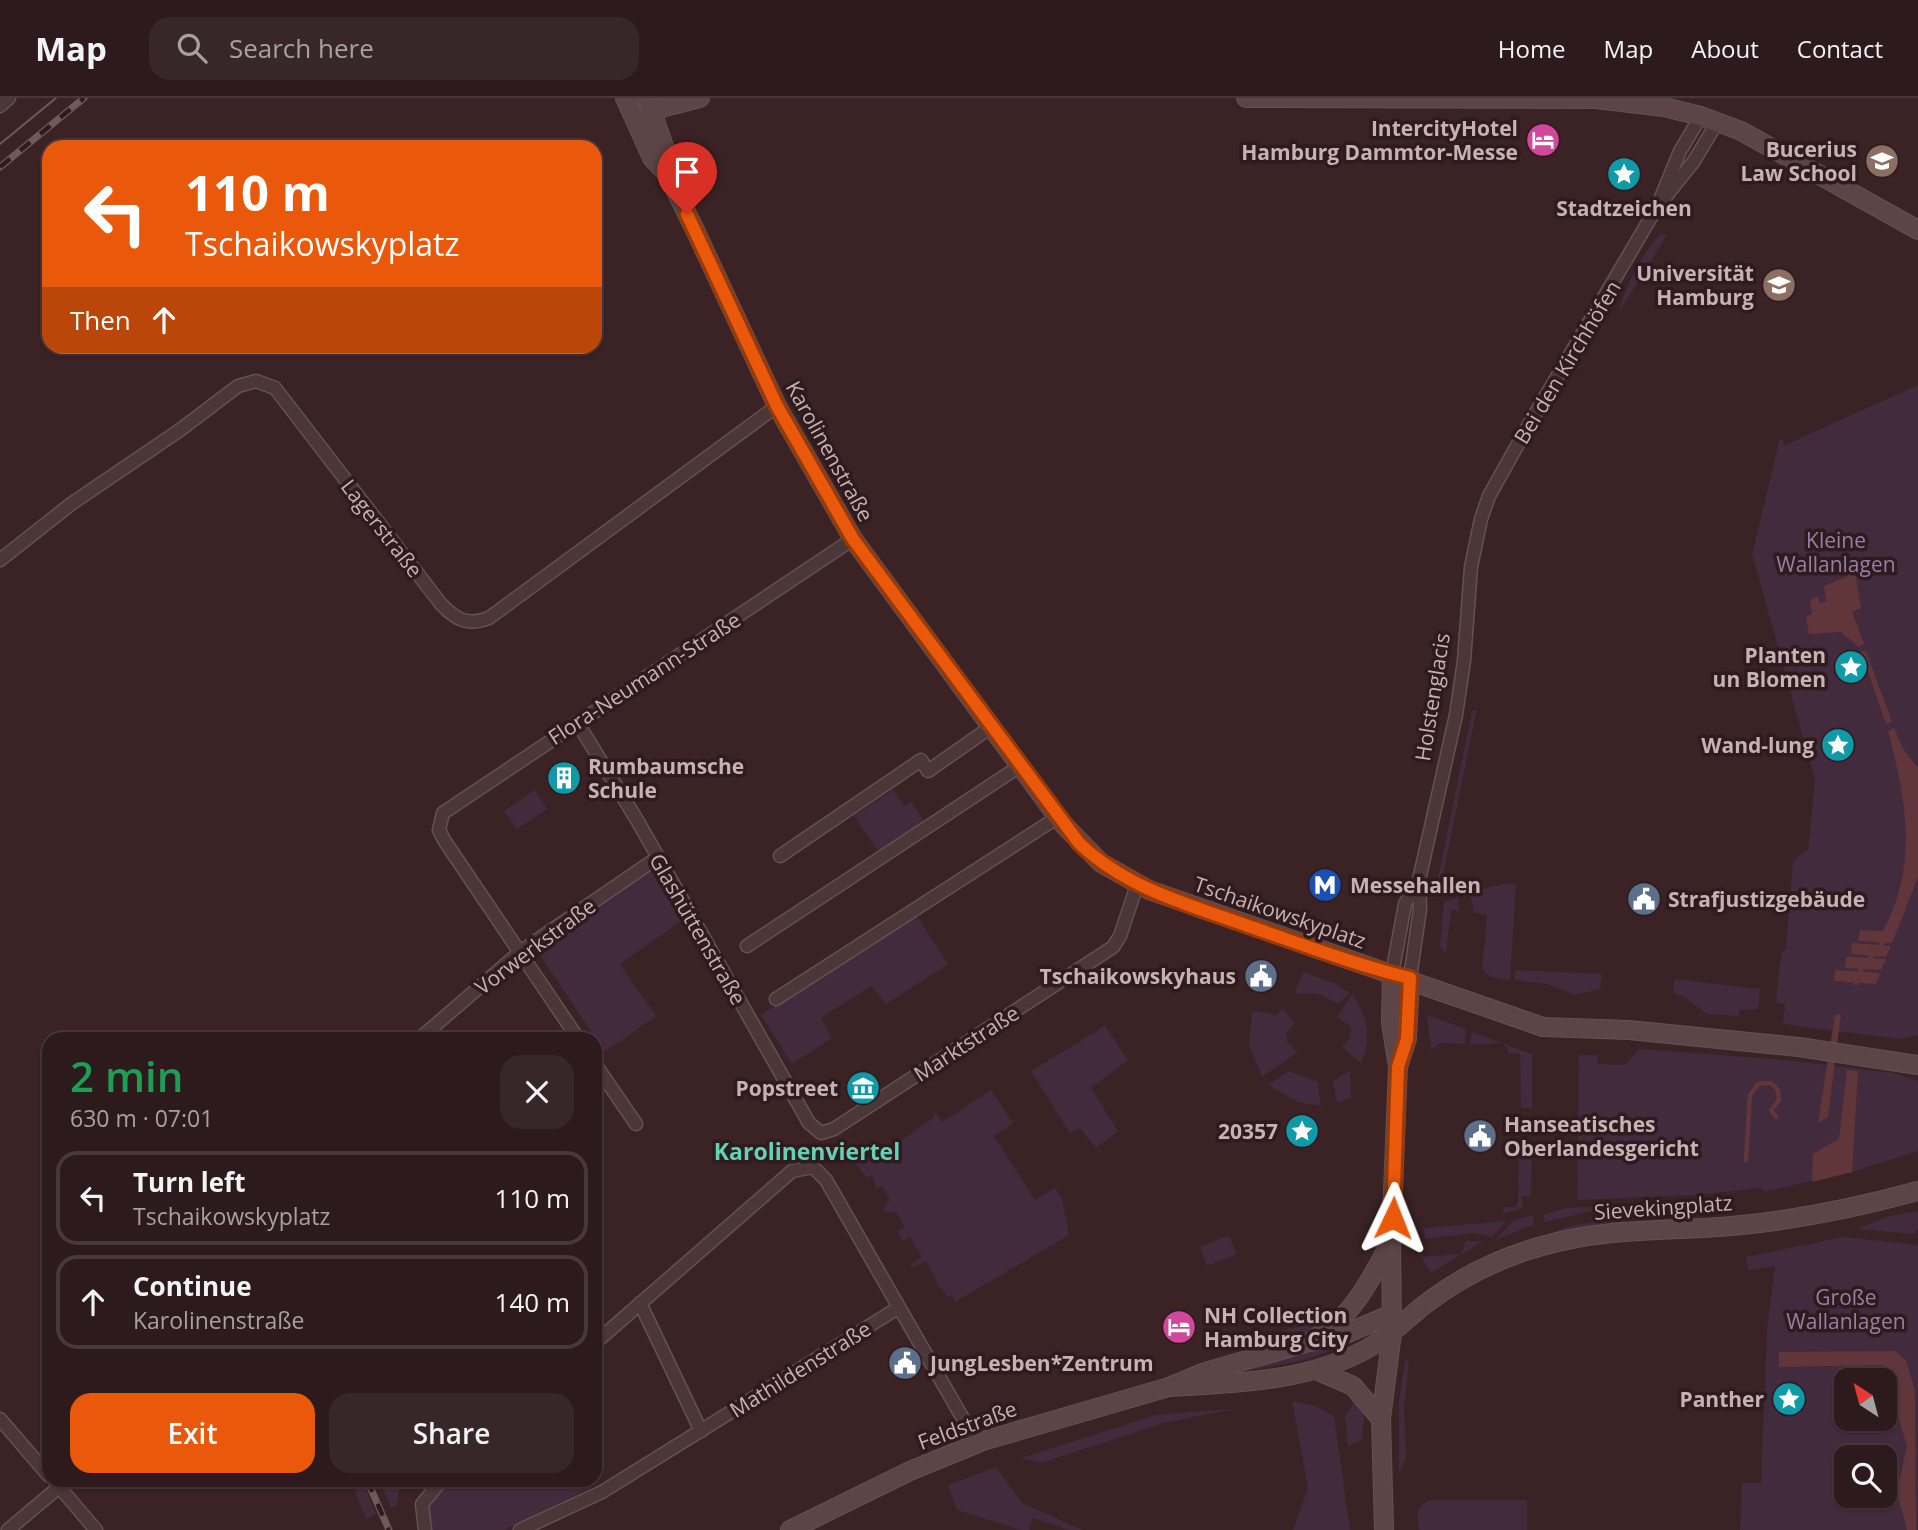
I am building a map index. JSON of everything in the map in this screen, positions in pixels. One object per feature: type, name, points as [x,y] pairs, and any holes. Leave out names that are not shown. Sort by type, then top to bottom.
[{"type":"main road","points":[[639,132],[650,106],[700,98]]},
{"type":"main road","points":[[1245,98],[1596,99],[1635,102],[1709,119],[1757,139],[1918,230]]},
{"type":"main road","name":"Karolinenstraße","points":[[626,100],[652,158],[668,175],[777,406],[853,539],[1058,817],[1093,856],[1137,885]]},
{"type":"main road","name":"Karolinenstraße","points":[[650,106],[666,152],[668,175]]},
{"type":"main road","name":"Tschaikowskyplatz","points":[[1137,885],[1359,965],[1410,978]]},
{"type":"main road","name":"Holstenglacis","points":[[1384,1530],[1381,1419],[1392,1333],[1391,1240],[1398,1067],[1391,1023],[1392,974]]},
{"type":"main road","points":[[1410,978],[1543,1027],[1629,1030],[1799,1047],[1918,1065]]},
{"type":"main road","name":"Holstenglacis","points":[[1398,1067],[1407,1039],[1410,978]]},
{"type":"main road","points":[[1880,1200],[1918,1178]]},
{"type":"main road","name":"Sievekingplatz","points":[[1392,1333],[1461,1280],[1496,1262],[1540,1246],[1630,1229],[1703,1228],[1774,1221],[1914,1196]]},
{"type":"main road","points":[[1309,1342],[1334,1326],[1348,1312],[1375,1272],[1391,1240]]},
{"type":"main road","name":"Feldstraße","points":[[790,1530],[910,1471],[977,1443],[1169,1387],[1205,1372],[1309,1342],[1336,1338],[1392,1314]]},
{"type":"main road","name":"Feldstraße","points":[[1169,1387],[1252,1382],[1316,1370],[1353,1356],[1392,1333]]},
{"type":"main road","points":[[1316,1370],[1353,1386],[1381,1419]]},
{"type":"street","points":[[0,106],[9,98]]},
{"type":"street","name":"Bei den Kirchhöfen","points":[[1657,207],[1694,161],[1709,119]]},
{"type":"street","name":"Bei den Kirchhöfen","points":[[1481,519],[1527,428],[1657,207],[1680,151],[1709,119]]},
{"type":"street","name":"Lagerstraße","points":[[0,560],[71,504],[180,430],[237,386],[256,382],[275,388],[440,604],[451,615],[466,622],[477,622],[489,618],[554,572],[777,406]]},
{"type":"street","name":"Holstenglacis","points":[[1410,978],[1420,909],[1419,880],[1456,715],[1464,661],[1471,567],[1481,519]]},
{"type":"street","name":"Flora-Neumann-Straße","points":[[520,952],[444,841],[439,821],[451,806],[853,539]]},
{"type":"street","name":"Glashüttenstraße","points":[[577,722],[809,1123],[821,1133]]},
{"type":"street","points":[[780,856],[921,760],[928,771],[991,727]]},
{"type":"street","points":[[747,946],[1020,766]]},
{"type":"street","name":"Glashüttenstraße","points":[[776,999],[1058,817]]},
{"type":"street","name":"Vorwerkstraße","points":[[427,1032],[520,952],[657,858]]},
{"type":"street","name":"Holstenglacis","points":[[1392,974],[1405,904],[1419,880]]},
{"type":"street","name":"Marktstraße","points":[[821,1133],[834,1129],[1110,949],[1120,936],[1137,885]]},
{"type":"street","points":[[520,952],[574,1032]]},
{"type":"street","points":[[602,1074],[636,1124]]},
{"type":"street","points":[[602,1337],[792,1171],[813,1167],[826,1180],[977,1443]]},
{"type":"street","points":[[640,1303],[702,1431]]},
{"type":"street","name":"Mathildenstraße","points":[[520,1530],[602,1492],[898,1308]]},
{"type":"street","points":[[0,1419],[42,1468]]},
{"type":"street","points":[[8,1530],[53,1487]]},
{"type":"street","points":[[59,1487],[96,1530]]},
{"type":"street","points":[[425,1530],[423,1501],[436,1487]]},
{"type":"green space","points":[[1660,234],[1667,235],[1618,314],[1634,271]]},
{"type":"green space","name":"Planten un Blomen","points":[[1918,385],[1918,1035],[1899,1039],[1783,1024],[1785,1004],[1776,1003],[1781,953],[1786,948],[1793,861],[1808,849],[1815,780],[1752,554],[1780,438],[1785,445]]},
{"type":"green space","points":[[1477,709],[1441,885],[1437,884],[1472,711]]},
{"type":"green space","points":[[535,790],[547,809],[517,829],[504,811]]},
{"type":"green space","points":[[893,790],[904,806],[911,802],[924,821],[878,851],[854,816]]},
{"type":"green space","points":[[651,871],[681,921],[620,964],[656,1016],[605,1052],[602,1048],[602,1032],[592,1032],[536,949]]},
{"type":"green space","points":[[1502,884],[1516,884],[1510,980],[1491,977],[1482,969],[1487,915],[1474,913],[1470,893]]},
{"type":"green space","points":[[1458,897],[1459,911],[1451,910],[1446,954],[1440,946],[1444,902]]},
{"type":"green space","points":[[916,915],[948,964],[886,1004],[871,986],[821,1018],[832,1038],[792,1064],[761,1015]]},
{"type":"green space","points":[[1515,970],[1602,974],[1600,989],[1575,995],[1547,984],[1515,980]]},
{"type":"green space","points":[[1303,972],[1334,983],[1350,993],[1338,1004],[1318,994],[1294,993]]},
{"type":"green space","points":[[1674,979],[1760,989],[1758,1009],[1740,1010],[1739,1016],[1707,1014],[1674,993]]},
{"type":"green space","points":[[1352,995],[1362,1011],[1367,1028],[1361,1063],[1342,1047],[1350,1038],[1351,1027],[1337,1017]]},
{"type":"green space","points":[[1282,1008],[1295,1023],[1286,1033],[1288,1043],[1298,1052],[1262,1077],[1249,1045],[1252,1013],[1255,1011],[1277,1015]]},
{"type":"green space","points":[[1427,1015],[1466,1029],[1465,1044],[1440,1043],[1431,1050]]},
{"type":"green space","points":[[1105,1026],[1128,1060],[1091,1088],[1118,1131],[1096,1148],[1080,1128],[1070,1133],[1031,1071]]},
{"type":"green space","points":[[1472,1032],[1532,1054],[1532,1109],[1521,1107],[1520,1054],[1508,1053],[1508,1048],[1501,1043],[1470,1045]]},
{"type":"green space","points":[[1639,1049],[1785,1060],[1894,1073],[1918,1081],[1918,1151],[1852,1172],[1764,1192],[1761,1188],[1696,1195],[1577,1200],[1579,1055],[1597,1055],[1597,1064],[1625,1065]]},
{"type":"green space","points":[[1289,1071],[1318,1082],[1321,1106],[1298,1102],[1268,1085]]},
{"type":"green space","points":[[1350,1071],[1351,1097],[1337,1103],[1333,1081]]},
{"type":"green space","points":[[991,1090],[1013,1123],[994,1136],[1035,1200],[1055,1188],[1062,1198],[1069,1235],[955,1302],[952,1295],[948,1297],[935,1282],[937,1280],[926,1261],[912,1268],[910,1265],[922,1257],[910,1237],[903,1241],[898,1232],[905,1227],[896,1212],[885,1212],[883,1209],[890,1200],[882,1186],[876,1188],[872,1175],[867,1178],[856,1164],[896,1143],[934,1117],[935,1112],[942,1122]]},
{"type":"green space","points":[[1532,1152],[1531,1196],[1522,1196],[1523,1208],[1502,1214],[1503,1207],[1516,1207],[1519,1154]]},
{"type":"green space","points":[[1617,1205],[1545,1222],[1542,1215],[1566,1208]]},
{"type":"green space","points":[[1918,1211],[1918,1229],[1914,1234],[1857,1229],[1886,1217]]},
{"type":"green space","points":[[1533,1215],[1533,1225],[1495,1240],[1514,1220]]},
{"type":"green space","points":[[1625,1217],[1625,1222],[1548,1234],[1569,1226]]},
{"type":"green space","points":[[1507,1221],[1491,1237],[1473,1233],[1425,1239],[1424,1228]]},
{"type":"green space","points":[[1229,1235],[1237,1254],[1207,1266],[1200,1247]]},
{"type":"green space","name":"Große Wallanlagen","points":[[1843,1237],[1918,1245],[1918,1530],[1740,1530],[1742,1483],[1761,1483],[1767,1329],[1775,1266],[1748,1270],[1746,1257]]},
{"type":"green space","points":[[1466,1241],[1483,1241],[1431,1273],[1421,1257],[1461,1254]]},
{"type":"green space","points":[[1327,1319],[1312,1330],[1294,1336],[1282,1339],[1278,1332]]},
{"type":"green space","points":[[1337,1343],[1338,1346],[1306,1359],[1248,1370],[1246,1368]]},
{"type":"green space","points":[[1405,1360],[1409,1361],[1404,1406],[1406,1458],[1399,1472],[1399,1401]]},
{"type":"green space","points":[[1355,1400],[1364,1415],[1362,1439],[1348,1447],[1345,1416]]},
{"type":"green space","points":[[1292,1401],[1315,1406],[1334,1416],[1350,1530],[1293,1530],[1308,1488]]},
{"type":"green space","points":[[1239,1408],[1163,1423],[1042,1463],[1021,1458],[1156,1415]]},
{"type":"green space","points":[[996,1467],[1022,1503],[1083,1530],[1069,1530],[1033,1518],[1029,1530],[1021,1530],[957,1510],[948,1485]]},
{"type":"green space","points":[[353,1487],[365,1487],[376,1514],[366,1519]]},
{"type":"green space","points":[[382,1487],[399,1487],[397,1505],[391,1508]]},
{"type":"green space","points":[[442,1487],[591,1488],[504,1530],[430,1530],[431,1502]]},
{"type":"green space","points":[[1430,1500],[1527,1500],[1527,1530],[1419,1530],[1418,1512],[1422,1505]]},
{"type":"shaded area","points":[[1854,566],[1861,608],[1852,612],[1864,644],[1859,647],[1841,632],[1809,634],[1806,617],[1812,614],[1810,600],[1818,596],[1820,603],[1826,601],[1824,586],[1848,576],[1848,569]]},
{"type":"shaded area","points":[[1866,651],[1892,722],[1886,724],[1861,652]]},
{"type":"shaded area","points":[[1894,728],[1903,749],[1918,768],[1918,877],[1892,943],[1858,941],[1860,930],[1883,931],[1901,882],[1906,833],[1900,783],[1888,731]]},
{"type":"shaded area","points":[[1852,943],[1891,946],[1886,957],[1851,954]]},
{"type":"shaded area","points":[[1846,957],[1886,959],[1881,970],[1845,968]]},
{"type":"shaded area","points":[[1835,970],[1880,973],[1876,984],[1834,981]]},
{"type":"shaded area","points":[[1841,1014],[1828,1117],[1818,1123],[1835,1015]]},
{"type":"shaded area","points":[[1847,1070],[1858,1071],[1852,1172],[1812,1182],[1813,1154],[1839,1139]]},
{"type":"shaded area","points":[[1895,1351],[1906,1360],[1915,1391],[1916,1530],[1907,1530],[1897,1492],[1907,1446],[1897,1412],[1897,1368],[1884,1368],[1883,1365],[1779,1367],[1779,1352]]},
{"type":"waterway","points":[[1856,983],[1859,973],[1886,938]]},
{"type":"waterway","points":[[1746,1160],[1750,1095],[1758,1084],[1771,1083],[1778,1090],[1779,1100],[1771,1110],[1776,1117]]},
{"type":"tram line","points":[[0,144],[56,98]]},
{"type":"railway","points":[[0,167],[84,98]]},
{"type":"railway","points":[[370,1487],[389,1530]]},
{"type":"place","name":"IntercityHotel Hamburg Dammtor-Messe","points":[[1543,140]]},
{"type":"place","name":"Bucerius Law School","points":[[1882,161]]},
{"type":"place","name":"Stadtzeichen","points":[[1624,174]]},
{"type":"place","name":"Universität Hamburg","points":[[1779,285]]},
{"type":"place","name":"Planten un Blomen","points":[[1851,667]]},
{"type":"place","name":"Wand-lung","points":[[1838,745]]},
{"type":"place","name":"Rumbaumsche Schule","points":[[564,778]]},
{"type":"place","name":"Messehallen","points":[[1325,885]]},
{"type":"place","name":"Strafjustizgebäude","points":[[1644,899]]},
{"type":"place","name":"Tschaikowskyhaus","points":[[1261,976]]},
{"type":"place","name":"Popstreet","points":[[863,1088]]},
{"type":"place","name":"20357","points":[[1302,1131]]},
{"type":"place","name":"Hanseatisches Oberlandesgericht","points":[[1480,1136]]},
{"type":"place","name":"NH Collection Hamburg City","points":[[1179,1327]]},
{"type":"place","name":"JungLesben*Zentrum","points":[[905,1363]]},
{"type":"place","name":"Panther","points":[[1789,1399]]},
{"type":"district","name":"Karolinenviertel","points":[[807,1151]]},
{"type":"route","points":[[687,214],[777,406],[853,539],[955,680],[1079,843],[1109,869],[1149,890],[1359,965],[1410,978],[1407,1039],[1398,1067],[1393,1218]]},
{"type":"park label","name":"Kleine Wallanlagen","points":[[1836,552]]}]
